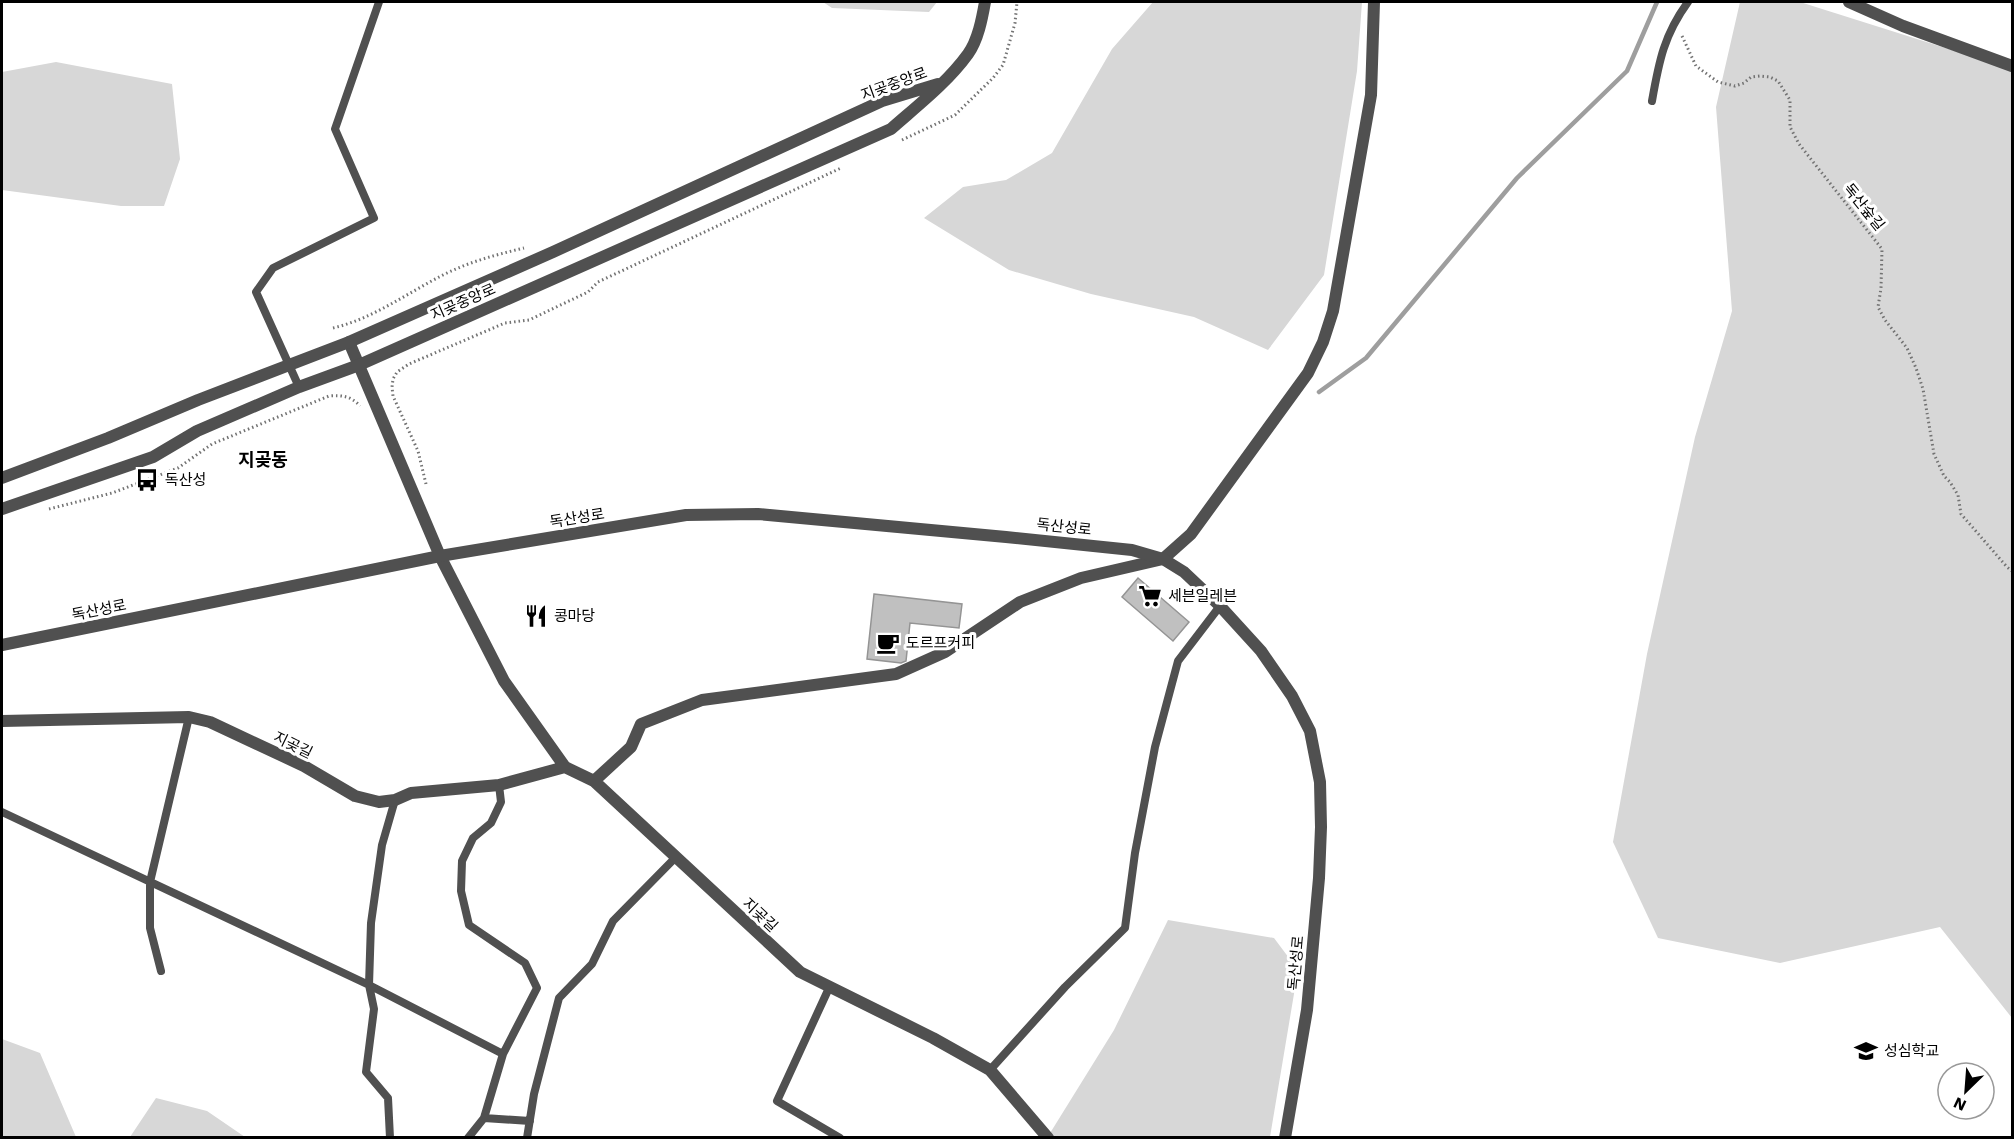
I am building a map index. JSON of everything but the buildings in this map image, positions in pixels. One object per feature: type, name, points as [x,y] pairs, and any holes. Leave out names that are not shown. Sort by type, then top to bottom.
[{"type":"street","points":[[942,82],[969,53],[981,22],[984,2]]},
{"type":"street","points":[[594,782],[631,747],[641,724],[702,700],[896,674],[945,652],[1020,602],[1081,578],[1163,559],[1191,534],[1308,373],[1323,342],[1333,311],[1371,95],[1374,2]]},
{"type":"street","points":[[1849,2],[1902,26],[2013,66]]},
{"type":"street","name":"지곶중앙로","points":[[2,478],[349,342],[553,252],[882,101],[942,82]]},
{"type":"street","name":"지곶중앙로","points":[[2,509],[153,457],[197,431],[299,387],[359,365],[891,129],[942,82]]},
{"type":"street","name":"지곶길","points":[[349,342],[440,556],[504,681],[565,767],[594,782],[800,972],[933,1038],[990,1070],[1048,1137]]},
{"type":"street","name":"독산성로","points":[[2,645],[440,556],[686,515],[758,514],[1132,550],[1163,559],[1184,572],[1220,606],[1261,651],[1293,696],[1310,731],[1320,782],[1319,878],[1307,1010],[1286,1137]]},
{"type":"street","name":"지곶길","points":[[2,721],[189,717],[210,722],[304,766],[355,796],[379,802],[395,800],[411,793],[499,785],[565,767]]},
{"type":"lane","points":[[299,387],[256,292],[273,268],[374,218],[335,129],[379,2]]},
{"type":"lane","points":[[1652,101],[1660,59],[1673,23],[1688,2]]},
{"type":"lane","points":[[990,1070],[1065,987],[1125,928],[1135,853],[1155,747],[1178,661],[1220,606]]},
{"type":"lane","points":[[160,971],[150,928],[150,882],[189,717]]},
{"type":"lane","points":[[468,1137],[484,1118],[503,1054],[537,988],[525,963],[469,925],[461,891],[462,861],[473,838],[491,823],[501,802],[499,785]]},
{"type":"lane","points":[[390,1137],[388,1098],[366,1072],[374,1009],[369,985],[371,923],[382,845],[395,800]]},
{"type":"lane","points":[[2,812],[369,985],[503,1054]]},
{"type":"lane","points":[[527,1137],[534,1094],[559,998],[591,964],[614,921],[676,857]]},
{"type":"lane","points":[[829,988],[777,1101],[840,1137]]},
{"type":"lane","points":[[484,1118],[530,1121]]},
{"type":"path","name":"독산숲길","points":[[1673,23],[1696,66],[1718,82],[1735,86],[1744,83],[1751,76],[1770,77],[1778,81],[1790,100],[1790,127],[1799,144],[1882,249],[1878,307],[1884,320],[1907,348],[1916,368],[1923,389],[1934,454],[1944,476],[1958,495],[1961,514],[2013,571]]},
{"type":"path","points":[[333,328],[384,308],[442,276],[480,259],[533,246]]},
{"type":"path","points":[[409,364],[397,372],[393,379],[393,396],[418,451],[427,490]]},
{"type":"path","points":[[49,509],[112,494],[178,468],[212,444],[329,396],[338,395],[352,399],[364,412]]},
{"type":"shaded area","points":[[823,2],[937,2],[929,12],[832,8]]},
{"type":"shaded area","points":[[1153,2],[1362,2],[1357,71],[1324,275],[1268,350],[1194,317],[1091,294],[1009,270],[924,218],[963,187],[1006,180],[1052,153],[1112,49]]},
{"type":"shaded area","points":[[1740,2],[1800,2],[2012,69],[2012,1018],[1940,927],[1780,963],[1658,938],[1613,842],[1647,654],[1695,437],[1732,311],[1716,107]]},
{"type":"shaded area","points":[[56,62],[172,84],[180,159],[164,206],[121,206],[2,190],[2,72]]},
{"type":"shaded area","points":[[1168,920],[1274,938],[1298,970],[1270,1137],[1047,1138],[1114,1030]]},
{"type":"shaded area","points":[[2,1039],[40,1053],[76,1137],[2,1137]]},
{"type":"shaded area","points":[[156,1098],[207,1111],[245,1137],[130,1137]]},
{"type":"waterway","points":[[1319,392],[1366,358],[1517,178],[1627,71],[1657,2]]},
{"type":"place","name":"독산성","points":[[147,480]]},
{"type":"place","name":"세븐일레븐","points":[[1150,596]]},
{"type":"place","name":"콩마당","points":[[536,616]]},
{"type":"place","name":"도르프커피","points":[[888,643]]},
{"type":"place","name":"성심학교","points":[[1866,1051]]},
{"type":"district","name":"지곶동","points":[[263,460]]}]
